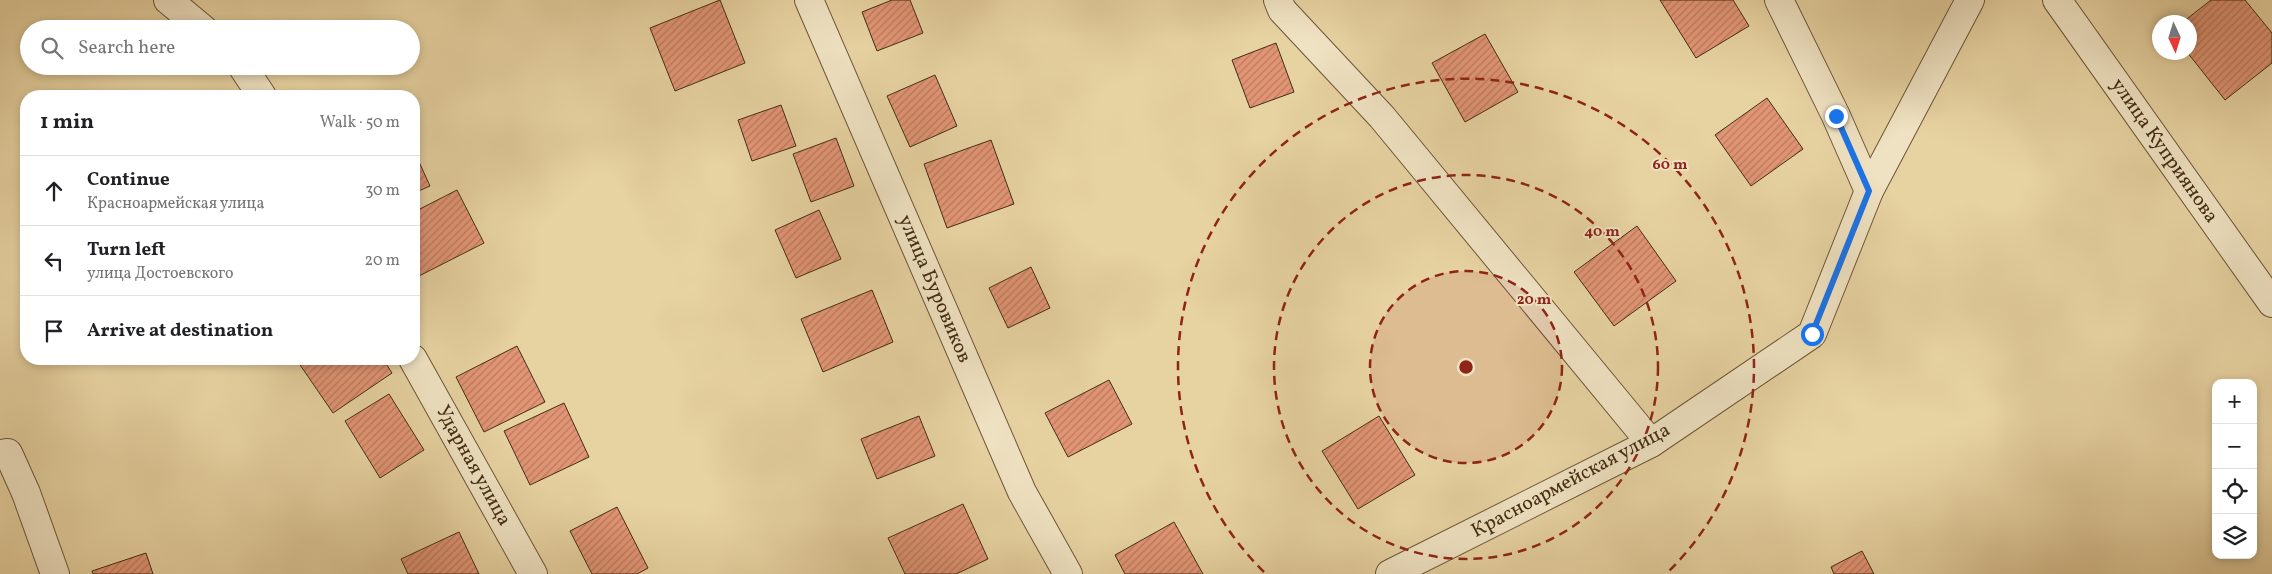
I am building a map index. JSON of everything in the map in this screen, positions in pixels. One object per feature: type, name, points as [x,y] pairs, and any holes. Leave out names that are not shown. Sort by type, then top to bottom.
[{"type":"street","points":[[168,0],[192,20]]},
{"type":"street","name":"улица Буровиков","points":[[809,0],[1022,492],[1068,574]]},
{"type":"street","points":[[1278,0],[1282,10],[1382,117],[1651,443]]},
{"type":"street","points":[[1779,0],[1836,116],[1869,191]]},
{"type":"street","name":"Красноармейская улица","points":[[1390,574],[1651,443],[1812,334],[1869,191],[1970,0]]},
{"type":"street","name":"улица Куприянова","points":[[2056,0],[2272,303]]},
{"type":"street","points":[[248,75],[258,90]]},
{"type":"street","name":"Ударная улица","points":[[416,365],[533,574]]},
{"type":"street","points":[[0,454],[8,453],[26,493],[55,574]]},
{"type":"building","points":[[720,0],[745,63],[675,91],[650,28]]},
{"type":"building","points":[[892,0],[910,0],[923,33],[877,51],[862,12]]},
{"type":"building","points":[[1660,0],[1733,0],[1749,26],[1696,58]]},
{"type":"building","points":[[2211,0],[2245,0],[2272,33],[2272,63],[2225,100],[2193,60],[2197,60],[2197,15],[2192,15]]},
{"type":"building","points":[[1485,34],[1518,92],[1465,122],[1432,63]]},
{"type":"building","points":[[1276,43],[1294,92],[1250,108],[1232,60]]},
{"type":"building","points":[[935,75],[957,126],[910,147],[887,96]]},
{"type":"building","points":[[1767,98],[1803,149],[1751,186],[1715,135]]},
{"type":"building","points":[[781,105],[796,146],[752,161],[738,120]]},
{"type":"building","points":[[836,138],[854,186],[811,202],[793,154]]},
{"type":"building","points":[[991,140],[1014,204],[947,228],[924,164]]},
{"type":"building","points":[[420,164],[430,186],[420,190]]},
{"type":"building","points":[[457,190],[484,243],[420,275],[420,209]]},
{"type":"building","points":[[819,210],[841,259],[796,278],[775,230]]},
{"type":"building","points":[[1637,226],[1676,281],[1614,326],[1574,272]]},
{"type":"building","points":[[1031,267],[1050,308],[1008,328],[989,288]]},
{"type":"building","points":[[872,290],[893,342],[823,372],[801,319]]},
{"type":"building","points":[[517,346],[545,402],[484,432],[456,377]]},
{"type":"building","points":[[300,365],[387,365],[392,373],[333,413]]},
{"type":"building","points":[[1109,380],[1132,424],[1068,457],[1045,413]]},
{"type":"building","points":[[389,394],[424,450],[380,478],[345,421]]},
{"type":"building","points":[[564,403],[589,457],[530,485],[504,431]]},
{"type":"building","points":[[919,416],[935,456],[877,479],[861,439]]},
{"type":"building","points":[[1379,416],[1415,475],[1358,509],[1322,451]]},
{"type":"building","points":[[963,504],[988,559],[956,574],[905,574],[888,538]]},
{"type":"building","points":[[617,507],[648,568],[637,574],[592,574],[570,531]]},
{"type":"building","points":[[1174,522],[1203,574],[1125,574],[1115,555]]},
{"type":"building","points":[[459,532],[479,574],[408,574],[401,559]]},
{"type":"building","points":[[1862,551],[1874,574],[1834,574],[1831,567]]},
{"type":"building","points":[[146,553],[153,574],[93,574],[92,571]]},
{"type":"route","points":[[1812,334],[1869,191],[1836,116]]}]
